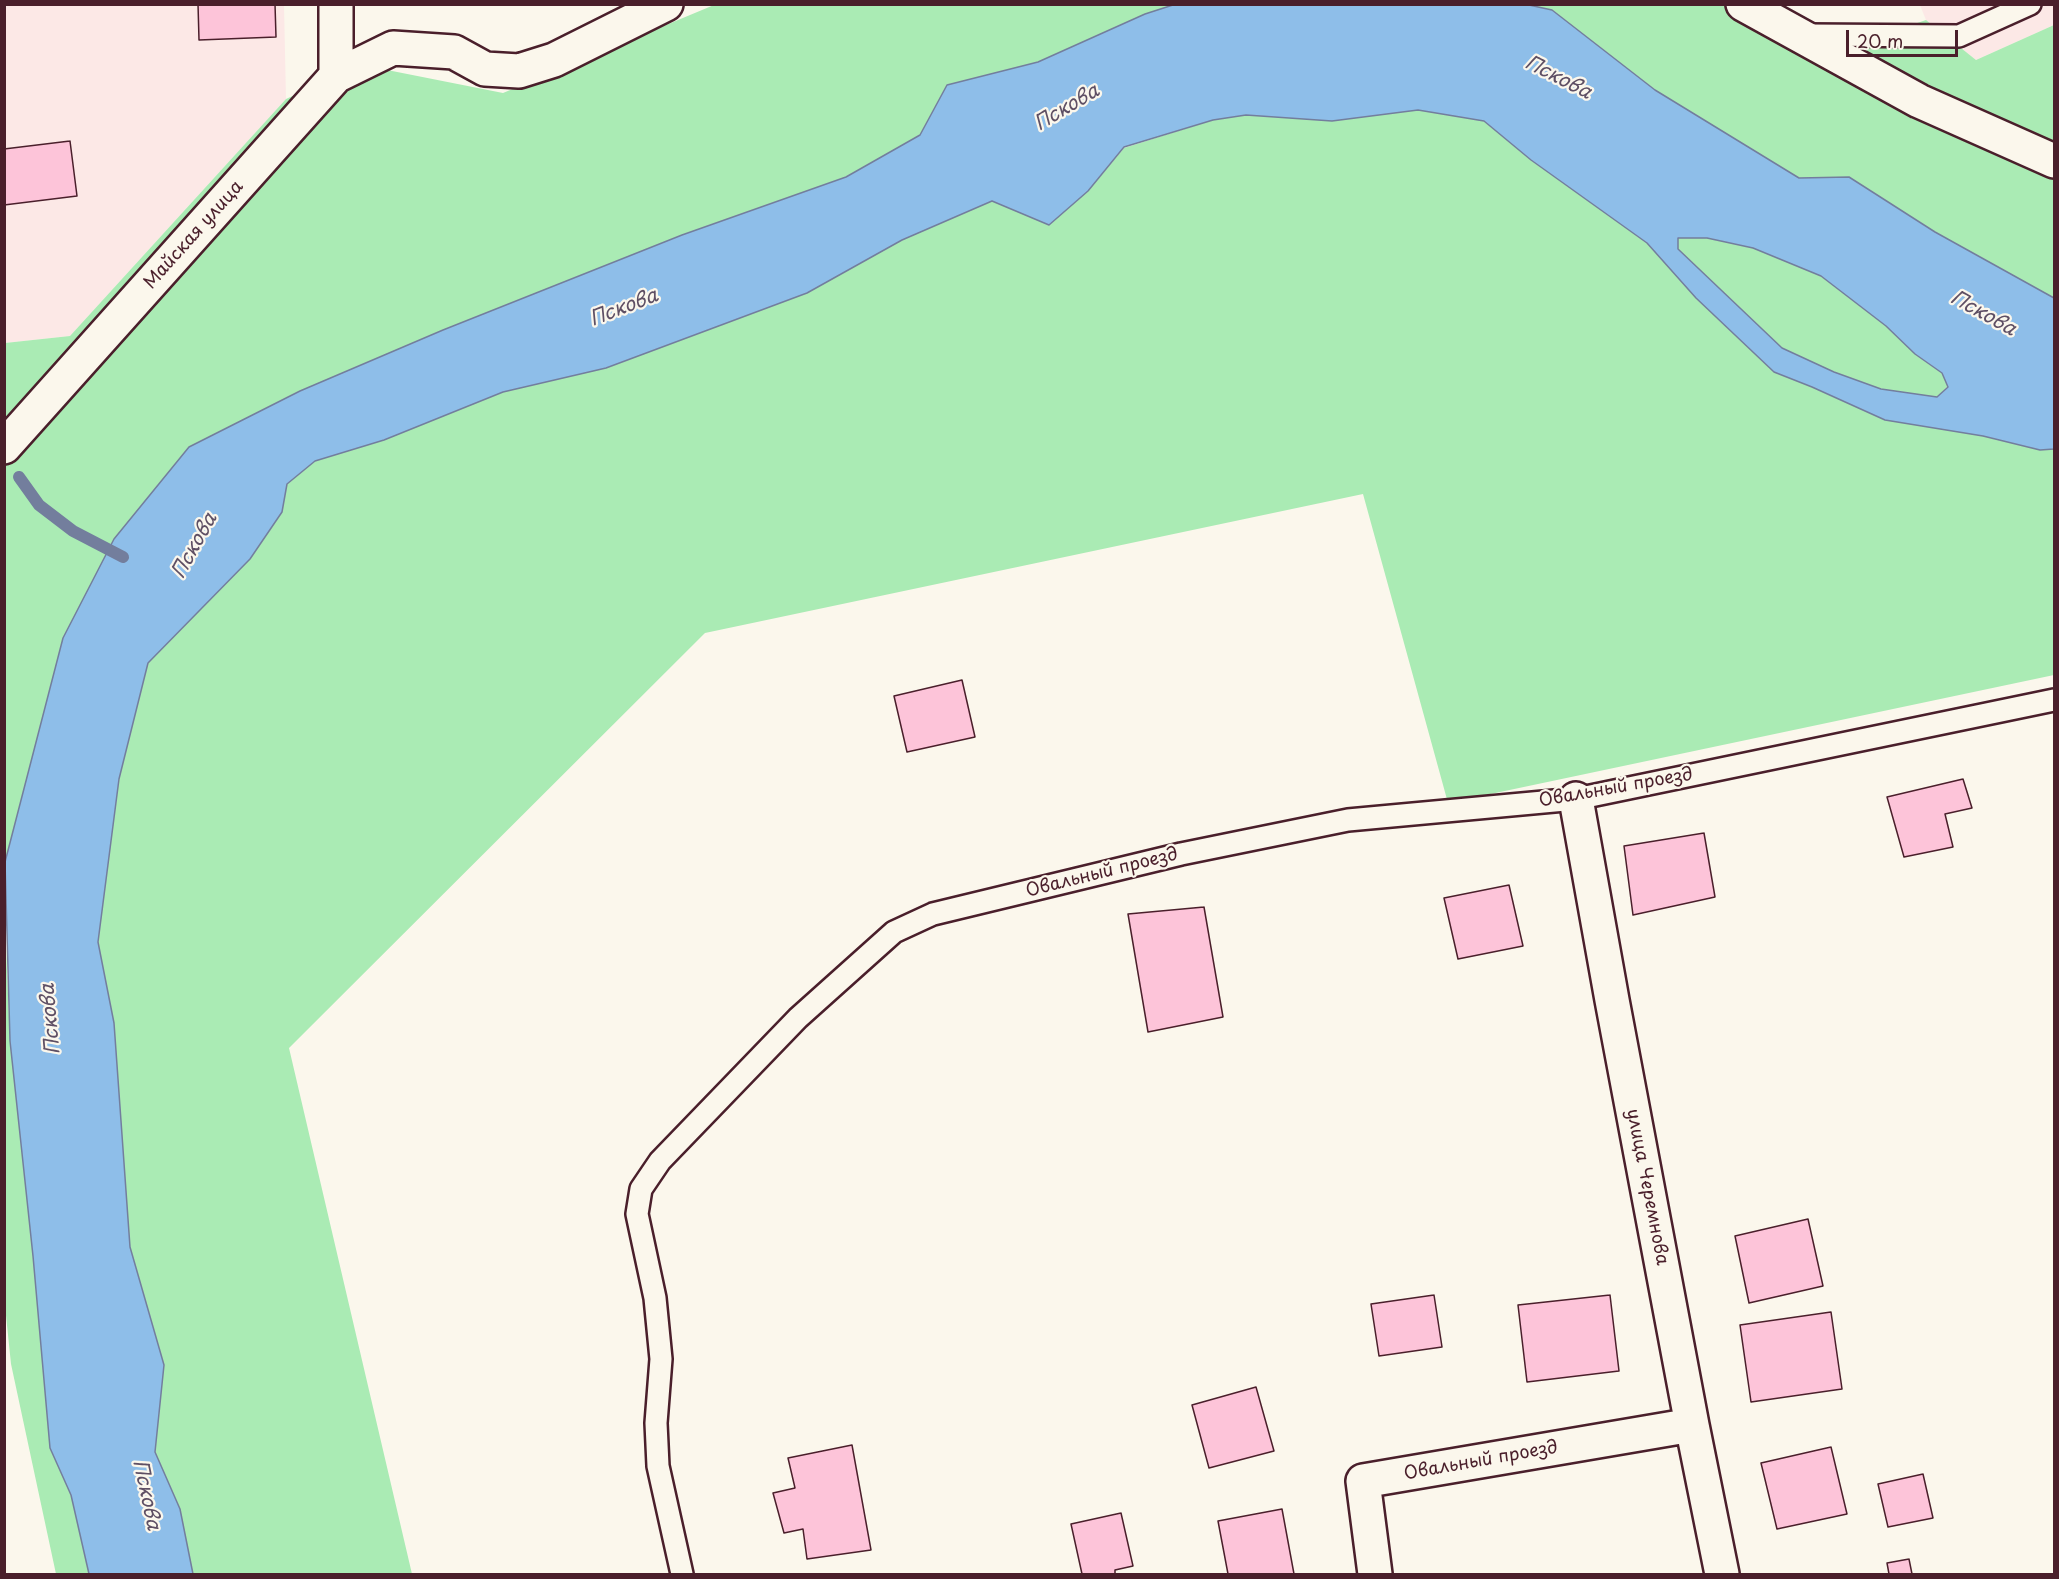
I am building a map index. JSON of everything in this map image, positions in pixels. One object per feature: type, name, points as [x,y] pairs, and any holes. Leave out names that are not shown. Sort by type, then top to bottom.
[{"type":"street","points":[[336,4],[336,76],[393,48],[454,52],[484,69],[519,71],[554,60],[666,4]]},
{"type":"street","points":[[1743,4],[1919,101],[2055,161]]},
{"type":"street","name":"Майская улица","points":[[4,447],[336,76]]},
{"type":"street","name":"улица Черемнова","points":[[1576,799],[1722,1575]]},
{"type":"street","name":"Овальный проезд","points":[[1375,1575],[1363,1481],[1692,1425]]},
{"type":"lane","points":[[1800,35],[1959,36],[2031,4]]},
{"type":"lane","name":"Овальный проезд","points":[[682,1575],[658,1466],[656,1423],[661,1359],[655,1298],[637,1214],[641,1189],[660,1161],[798,1018],[894,932],[933,914],[1181,854],[1348,820],[1576,799],[2055,700]]},
{"type":"shaded area","points":[[4,5],[284,5],[286,99],[70,336],[5,343]]},
{"type":"shaded area","points":[[1920,5],[2054,5],[2054,25],[1976,60],[1926,20]]},
{"type":"green space","points":[[714,5],[1176,5],[1145,14],[1038,62],[947,85],[920,135],[846,177],[682,235],[443,330],[300,391],[189,447],[5,862],[5,343],[70,336],[286,99],[336,76],[372,67],[503,93]]},
{"type":"green space","points":[[1529,5],[1725,5],[1820,56],[1926,20],[1976,60],[2054,25],[2054,298],[1935,232],[1849,177],[1799,178],[1655,90],[1552,10]]},
{"type":"green space","points":[[1418,109],[1484,121],[1531,160],[1647,243],[1696,298],[1774,372],[1812,387],[1937,428],[2040,450],[2054,449],[2054,675],[1448,803],[1363,494],[705,633],[289,1048],[412,1574],[193,1574],[180,1509],[155,1452],[164,1365],[130,1247],[114,1023],[98,942],[119,779],[148,663],[250,559],[282,512],[287,484],[315,461],[384,440],[503,392],[606,368],[807,293],[902,240],[992,201],[1049,225],[1088,191],[1124,148],[1213,120],[1246,114],[1332,121]]},
{"type":"green space","points":[[1678,238],[1707,238],[1753,248],[1821,276],[1886,326],[1915,354],[1942,373],[1948,386],[1937,397],[1881,389],[1834,372],[1782,348],[1678,249]]},
{"type":"green space","points":[[4,900],[10,1041],[33,1256],[50,1448],[71,1495],[89,1574],[56,1574],[11,1364],[4,1296]]},
{"type":"water","name":"Пскова","points":[[1176,4],[1529,5],[1552,10],[1655,90],[1799,178],[1849,177],[1935,232],[2054,298],[2054,449],[2040,450],[1983,436],[1885,420],[1774,372],[1696,298],[1647,243],[1531,160],[1484,121],[1418,110],[1332,121],[1246,115],[1213,120],[1124,147],[1088,191],[1049,225],[992,201],[902,240],[807,293],[606,368],[503,392],[384,440],[315,461],[287,484],[282,512],[250,559],[148,663],[119,779],[98,942],[114,1023],[130,1247],[164,1365],[155,1452],[180,1509],[193,1574],[89,1574],[71,1495],[50,1448],[33,1256],[10,1041],[5,862],[63,638],[114,539],[189,447],[300,391],[443,330],[682,235],[846,177],[920,135],[947,85],[1038,62],[1145,14]],"holes":[[[1678,238],[1707,238],[1753,248],[1821,276],[1886,326],[1915,354],[1942,373],[1948,387],[1937,397],[1881,389],[1834,372],[1782,348],[1678,249]]]},
{"type":"building","points":[[198,4],[275,4],[276,37],[199,40]]},
{"type":"building","points":[[70,141],[77,196],[4,205],[4,149]]},
{"type":"building","points":[[962,680],[975,737],[907,752],[894,696]]},
{"type":"building","points":[[1963,779],[1972,808],[1945,814],[1953,847],[1904,857],[1887,797]]},
{"type":"building","points":[[1704,833],[1715,897],[1633,915],[1624,846]]},
{"type":"building","points":[[1509,885],[1523,946],[1458,959],[1444,898]]},
{"type":"building","points":[[1204,907],[1223,1017],[1148,1032],[1128,914]]},
{"type":"building","points":[[1808,1219],[1823,1286],[1749,1303],[1735,1236]]},
{"type":"building","points":[[1434,1295],[1442,1347],[1379,1356],[1371,1304]]},
{"type":"building","points":[[1610,1295],[1619,1371],[1527,1382],[1518,1305]]},
{"type":"building","points":[[1831,1312],[1842,1389],[1751,1402],[1740,1325]]},
{"type":"building","points":[[1256,1387],[1274,1451],[1209,1468],[1192,1405]]},
{"type":"building","points":[[852,1445],[871,1550],[807,1559],[803,1529],[784,1533],[773,1493],[795,1488],[788,1458]]},
{"type":"building","points":[[1831,1447],[1847,1514],[1777,1529],[1761,1463]]},
{"type":"building","points":[[1923,1474],[1933,1518],[1888,1527],[1878,1484]]},
{"type":"building","points":[[1282,1509],[1294,1574],[1228,1574],[1218,1521]]},
{"type":"building","points":[[1121,1513],[1133,1566],[1115,1570],[1115,1574],[1082,1574],[1071,1524]]},
{"type":"building","points":[[1909,1559],[1912,1574],[1889,1574],[1887,1563]]},
{"type":"waterway","points":[[19,477],[39,505],[73,531],[123,557]]}]
